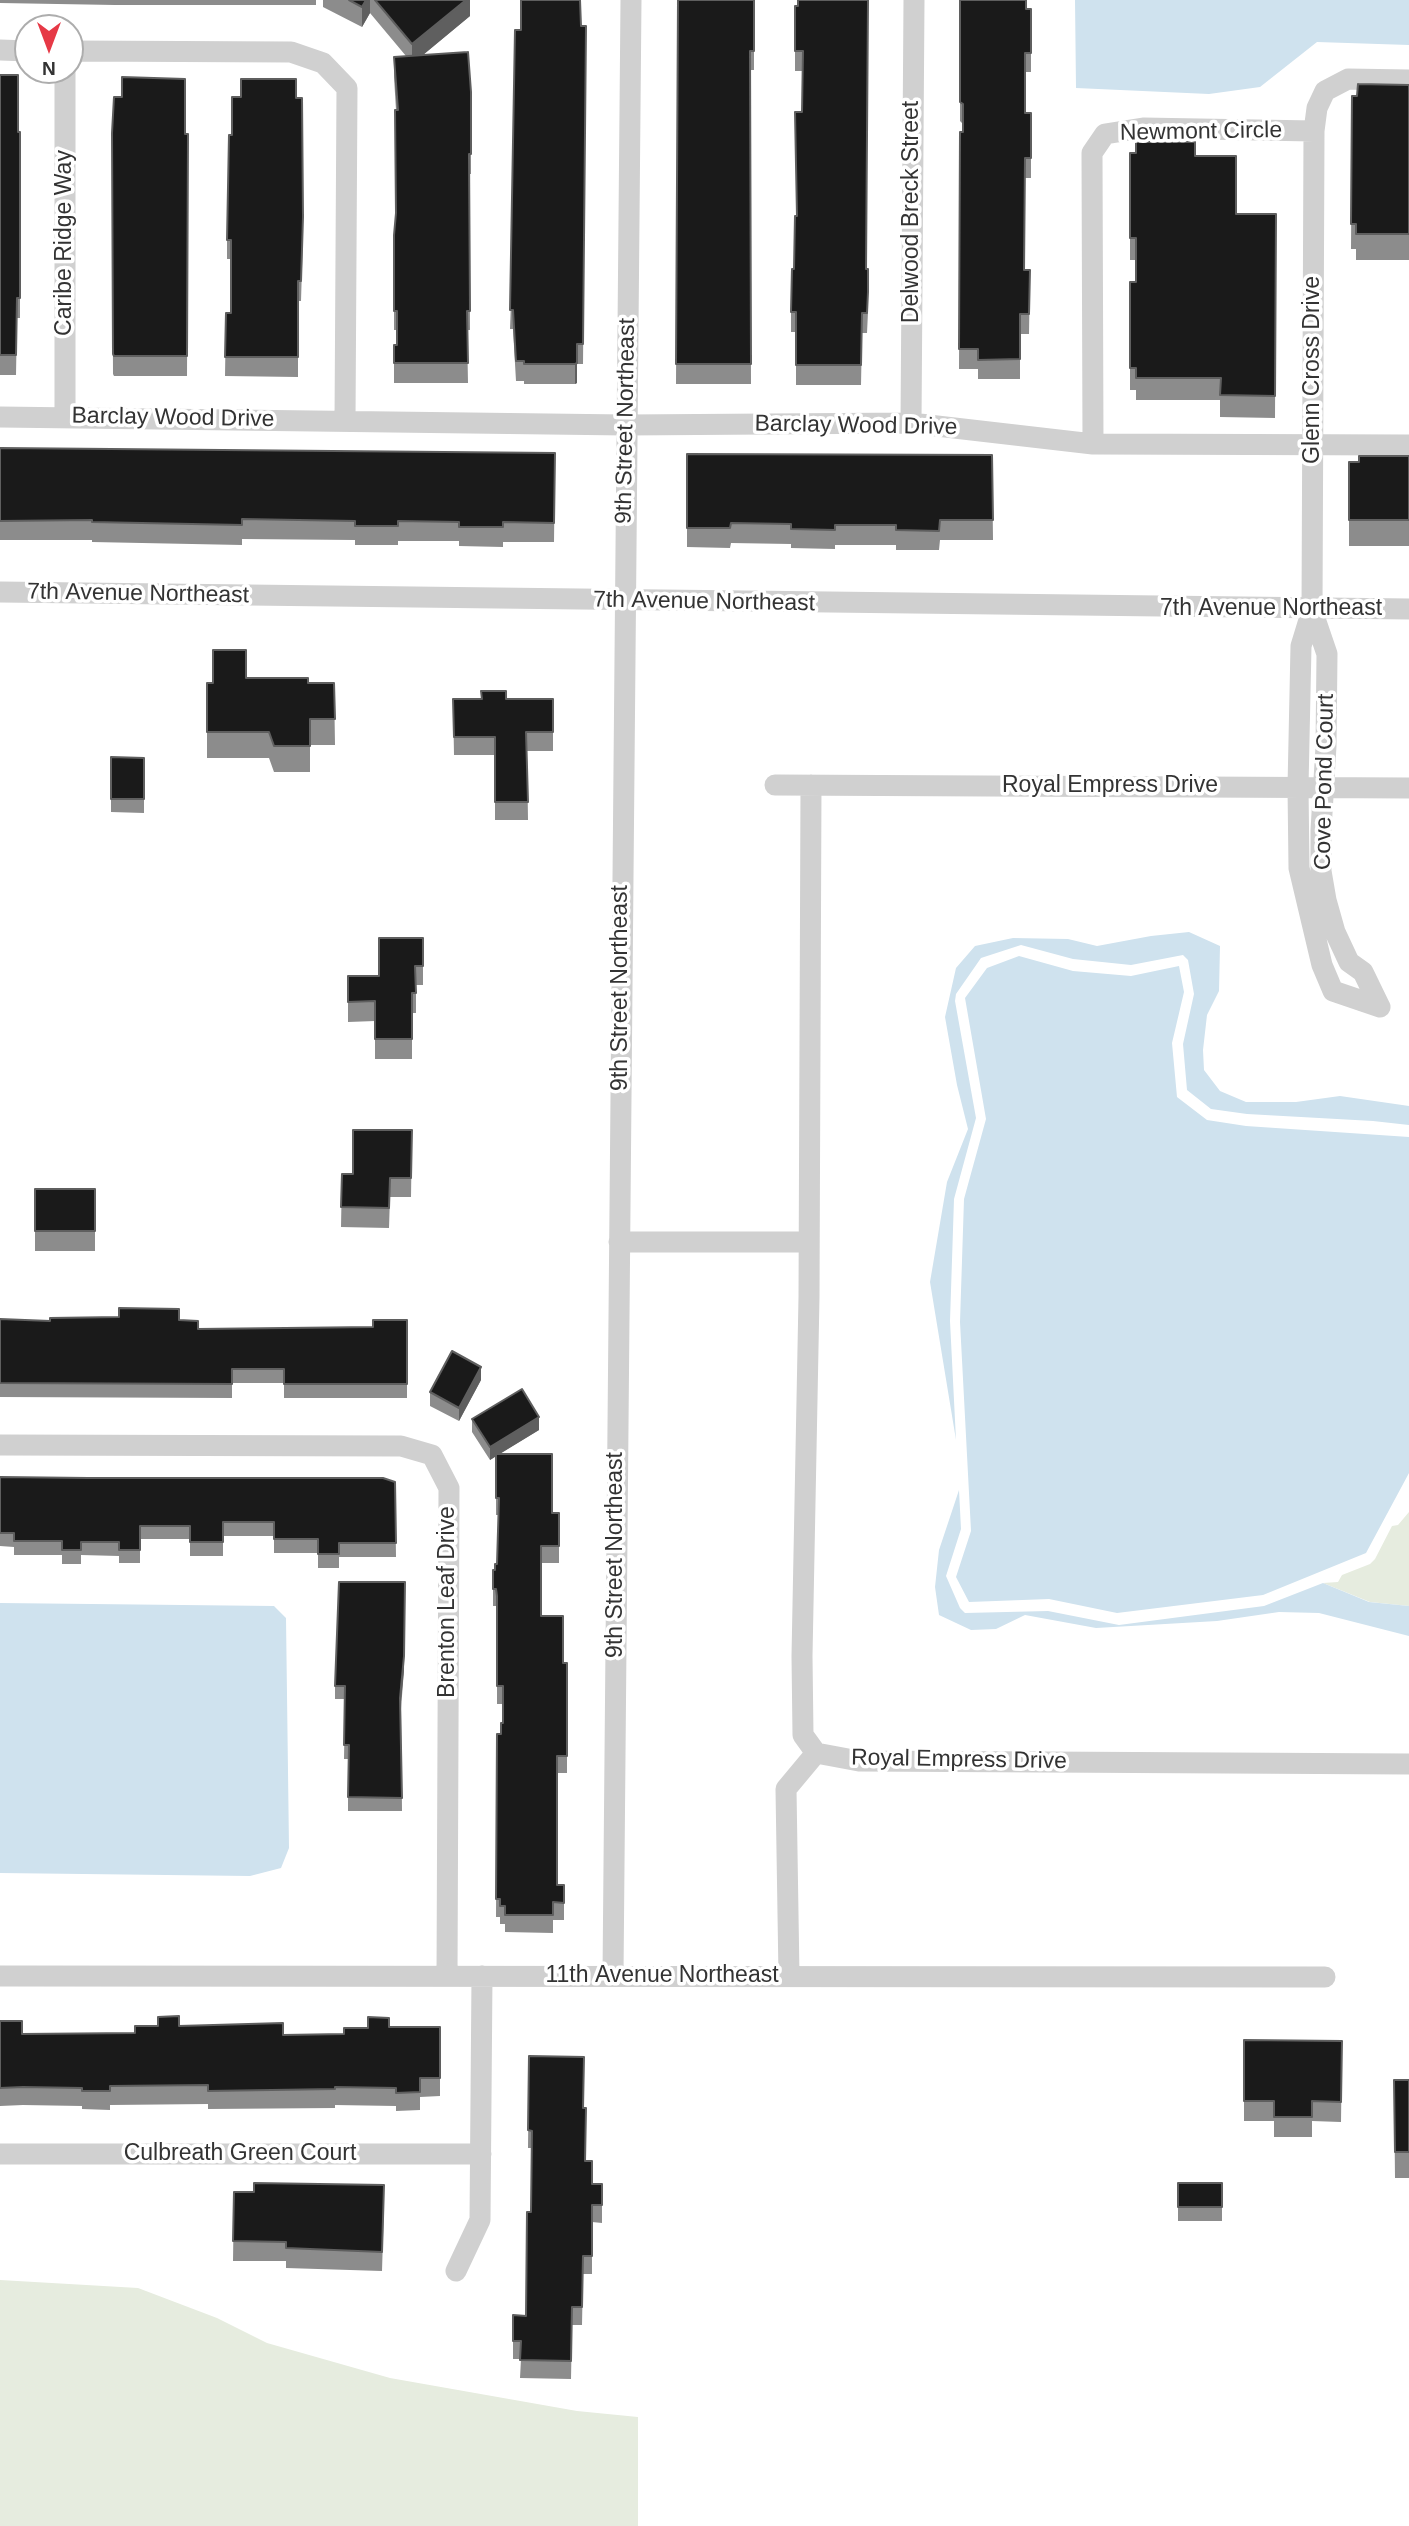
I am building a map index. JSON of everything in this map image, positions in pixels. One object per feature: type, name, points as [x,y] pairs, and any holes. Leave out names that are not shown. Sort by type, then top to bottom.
[{"type":"street","name":"9th Street Northeast","points":[[613,1975],[631,0]]},
{"type":"street","name":"Delwood Breck Street","points":[[911,423],[914,0]]},
{"type":"street","points":[[84,51],[291,52],[323,63],[347,88],[345,421]]},
{"type":"street","name":"Newmont Circle","points":[[1093,444],[1090,205],[1092,153],[1105,134],[1143,128],[1314,131],[1317,108],[1325,91],[1348,79],[1409,80]]},
{"type":"street","name":"Caribe Ridge Way","points":[[65,84],[65,417]]},
{"type":"street","name":"Glenn Cross Drive","points":[[1312,610],[1314,131]]},
{"type":"street","name":"Barclay Wood Drive","points":[[0,417],[626,425],[911,423],[1093,444],[1409,445]]},
{"type":"street","name":"7th Avenue Northeast","points":[[0,592],[1409,610]]},
{"type":"street","name":"Cove Pond Court","points":[[1312,610],[1326,654],[1321,871],[1335,932],[1349,962],[1363,972],[1380,1007],[1333,992],[1322,965],[1299,868],[1301,646],[1312,610]]},
{"type":"street","name":"Royal Empress Drive","points":[[775,785],[1409,788]]},
{"type":"street","points":[[789,1976],[786,1789],[816,1753],[803,1735],[802,1656],[809,1242],[811,785]]},
{"type":"street","points":[[619,1241],[809,1242]]},
{"type":"street","name":"Brenton Leaf Drive","points":[[0,1445],[401,1446],[432,1455],[449,1488],[447,1976]]},
{"type":"street","name":"Royal Empress Drive","points":[[816,1753],[859,1761],[1409,1764]]},
{"type":"street","name":"11th Avenue Northeast","points":[[0,1976],[1325,1977]]},
{"type":"street","points":[[456,2271],[480,2220],[482,1976]]},
{"type":"street","name":"Culbreath Green Court","points":[[0,2154],[481,2154]]},
{"type":"shaded area","points":[[1409,1512],[1409,1606],[1370,1602],[1323,1583],[1338,1582],[1342,1575],[1370,1564],[1392,1526],[1398,1525]]},
{"type":"shaded area","points":[[0,2280],[138,2288],[217,2318],[267,2343],[390,2378],[577,2411],[638,2417],[638,2526],[0,2526]]},
{"type":"water","points":[[1075,0],[1409,0],[1409,45],[1317,42],[1260,87],[1209,94],[1076,88]]},
{"type":"water","points":[[1189,932],[1220,946],[1219,991],[1207,1015],[1203,1050],[1204,1070],[1220,1091],[1246,1102],[1296,1102],[1340,1096],[1409,1106],[1409,1125],[1211,1109],[1187,1090],[1183,1044],[1194,994],[1188,960],[1183,955],[1131,965],[1073,959],[1021,945],[981,958],[956,994],[955,1001],[976,1118],[954,1199],[950,1321],[956,1440],[930,1282],[947,1182],[968,1129],[945,1017],[956,968],[975,946],[1013,938],[1068,939],[1097,946]]},
{"type":"water","points":[[1019,956],[1073,971],[1131,976],[1179,966],[1184,992],[1172,1043],[1177,1097],[1207,1120],[1246,1126],[1409,1137],[1409,1473],[1366,1553],[1263,1595],[1117,1613],[1049,1599],[969,1602],[956,1577],[971,1531],[960,1322],[964,1199],[986,1119],[965,998],[987,968]]},
{"type":"water","points":[[959,1490],[961,1529],[946,1576],[960,1608],[965,1613],[1048,1611],[1119,1625],[1264,1606],[1323,1583],[1369,1602],[1409,1606],[1409,1636],[1319,1613],[1279,1612],[1217,1621],[1096,1628],[1025,1615],[996,1629],[971,1630],[939,1615],[935,1587],[939,1550]]},
{"type":"water","points":[[0,1603],[274,1606],[286,1618],[289,1848],[281,1868],[250,1876],[0,1873]]},
{"type":"building","points":[[349,0],[366,0],[362,7]]},
{"type":"building","points":[[375,0],[466,0],[412,44]]},
{"type":"building","points":[[521,0],[580,0],[581,26],[586,26],[583,344],[577,344],[575,364],[524,364],[524,361],[516,361],[513,310],[510,310],[515,30],[521,30]]},
{"type":"building","points":[[678,0],[754,0],[754,51],[750,51],[751,364],[676,364]]},
{"type":"building","points":[[798,0],[868,0],[868,292],[867,313],[862,313],[861,365],[796,365],[796,312],[791,312],[797,216],[795,112],[802,112],[803,51],[795,51],[795,6],[798,6]]},
{"type":"building","points":[[960,0],[1026,0],[1026,9],[1031,9],[1031,53],[1025,53],[1025,113],[1031,113],[1031,158],[1025,158],[1024,270],[1030,270],[1029,314],[1020,314],[1020,359],[978,360],[978,349],[959,349],[960,132],[963,132],[963,104],[960,102]]},
{"type":"building","points":[[468,52],[471,154],[468,363],[394,363],[394,345],[397,345],[397,311],[394,311],[395,110],[398,110],[394,57]]},
{"type":"building","points":[[0,75],[14,75],[14,84],[18,84],[20,132],[20,298],[17,298],[16,355],[0,355]]},
{"type":"building","points":[[122,77],[185,79],[185,134],[188,134],[187,356],[113,354],[112,133],[114,97],[122,97]]},
{"type":"building","points":[[241,79],[296,79],[296,98],[302,98],[303,217],[301,281],[298,281],[298,357],[225,357],[226,313],[231,313],[231,240],[227,240],[229,135],[232,135],[232,97],[241,97]]},
{"type":"building","points":[[1358,84],[1409,85],[1409,234],[1356,234],[1356,224],[1351,224],[1352,96],[1357,96]]},
{"type":"building","points":[[1136,142],[1195,142],[1195,156],[1236,156],[1236,214],[1276,214],[1275,396],[1220,395],[1221,378],[1136,378],[1136,368],[1130,368],[1130,282],[1136,282],[1136,238],[1130,238],[1130,153],[1136,153]]},
{"type":"building","points":[[0,448],[555,453],[554,523],[503,522],[503,527],[459,527],[459,522],[398,521],[398,526],[355,526],[355,521],[242,519],[242,525],[92,520],[0,521]]},
{"type":"building","points":[[687,454],[992,455],[993,520],[940,520],[939,531],[896,530],[896,525],[835,525],[835,530],[791,529],[791,524],[731,523],[730,528],[687,528]]},
{"type":"building","points":[[1359,456],[1409,456],[1409,520],[1349,520],[1349,462],[1359,462]]},
{"type":"building","points":[[213,650],[246,650],[246,678],[308,678],[308,683],[334,683],[335,719],[310,719],[310,746],[274,746],[269,732],[207,732],[207,683],[213,683]]},
{"type":"building","points":[[481,691],[506,691],[506,699],[553,699],[553,732],[526,732],[528,802],[495,802],[495,737],[454,737],[453,699],[482,699]]},
{"type":"building","points":[[111,757],[144,758],[144,799],[111,799]]},
{"type":"building","points":[[379,938],[423,938],[423,966],[415,966],[416,993],[412,993],[412,1039],[375,1039],[375,1001],[348,1002],[348,976],[379,976]]},
{"type":"building","points":[[353,1130],[412,1130],[411,1178],[390,1178],[389,1208],[341,1207],[342,1174],[353,1174]]},
{"type":"building","points":[[35,1189],[95,1189],[95,1231],[35,1231]]},
{"type":"building","points":[[119,1308],[179,1309],[179,1320],[198,1321],[198,1329],[373,1327],[373,1320],[407,1320],[407,1384],[284,1384],[284,1369],[232,1369],[232,1384],[0,1383],[0,1319],[50,1321],[50,1318],[119,1317]]},
{"type":"building","points":[[452,1351],[481,1367],[459,1408],[430,1392]]},
{"type":"building","points":[[522,1389],[539,1417],[490,1447],[472,1419]]},
{"type":"building","points":[[496,1454],[552,1454],[552,1513],[559,1513],[559,1546],[541,1546],[541,1616],[563,1616],[563,1663],[567,1663],[567,1756],[557,1756],[557,1885],[564,1885],[564,1903],[553,1902],[553,1915],[505,1915],[505,1906],[500,1906],[500,1899],[496,1899],[497,1734],[501,1734],[503,1723],[503,1686],[497,1686],[497,1596],[496,1589],[493,1589],[493,1570],[497,1564],[499,1498],[496,1498]]},
{"type":"building","points":[[0,1477],[383,1478],[395,1482],[396,1543],[339,1543],[339,1554],[318,1554],[318,1539],[274,1539],[274,1522],[223,1522],[223,1542],[190,1542],[190,1526],[140,1526],[140,1550],[119,1550],[119,1542],[81,1542],[81,1550],[62,1550],[62,1541],[14,1541],[14,1533],[0,1533]]},
{"type":"building","points":[[339,1582],[405,1582],[404,1656],[400,1698],[402,1798],[348,1797],[349,1745],[344,1745],[345,1686],[335,1686]]},
{"type":"building","points":[[179,2016],[179,2026],[283,2023],[283,2035],[344,2034],[344,2028],[368,2028],[368,2017],[389,2018],[389,2027],[440,2027],[440,2078],[420,2078],[420,2092],[396,2093],[396,2088],[335,2087],[208,2091],[208,2085],[110,2086],[110,2091],[82,2091],[82,2088],[0,2088],[0,2021],[22,2021],[22,2034],[135,2033],[135,2026],[158,2026],[158,2017]]},
{"type":"building","points":[[1244,2040],[1342,2041],[1341,2102],[1312,2101],[1312,2117],[1274,2117],[1274,2101],[1244,2101]]},
{"type":"building","points":[[529,2056],[584,2057],[585,2161],[592,2161],[592,2184],[602,2184],[602,2205],[592,2205],[592,2256],[583,2256],[582,2307],[572,2307],[571,2361],[520,2360],[521,2341],[513,2341],[513,2315],[526,2316],[527,2212],[531,2212],[532,2131],[528,2130]]},
{"type":"building","points":[[1394,2080],[1409,2080],[1409,2152],[1395,2152]]},
{"type":"building","points":[[254,2183],[384,2185],[382,2252],[286,2248],[286,2242],[233,2241],[234,2192],[254,2192]]},
{"type":"building","points":[[1178,2183],[1222,2183],[1222,2207],[1178,2207]]}]
